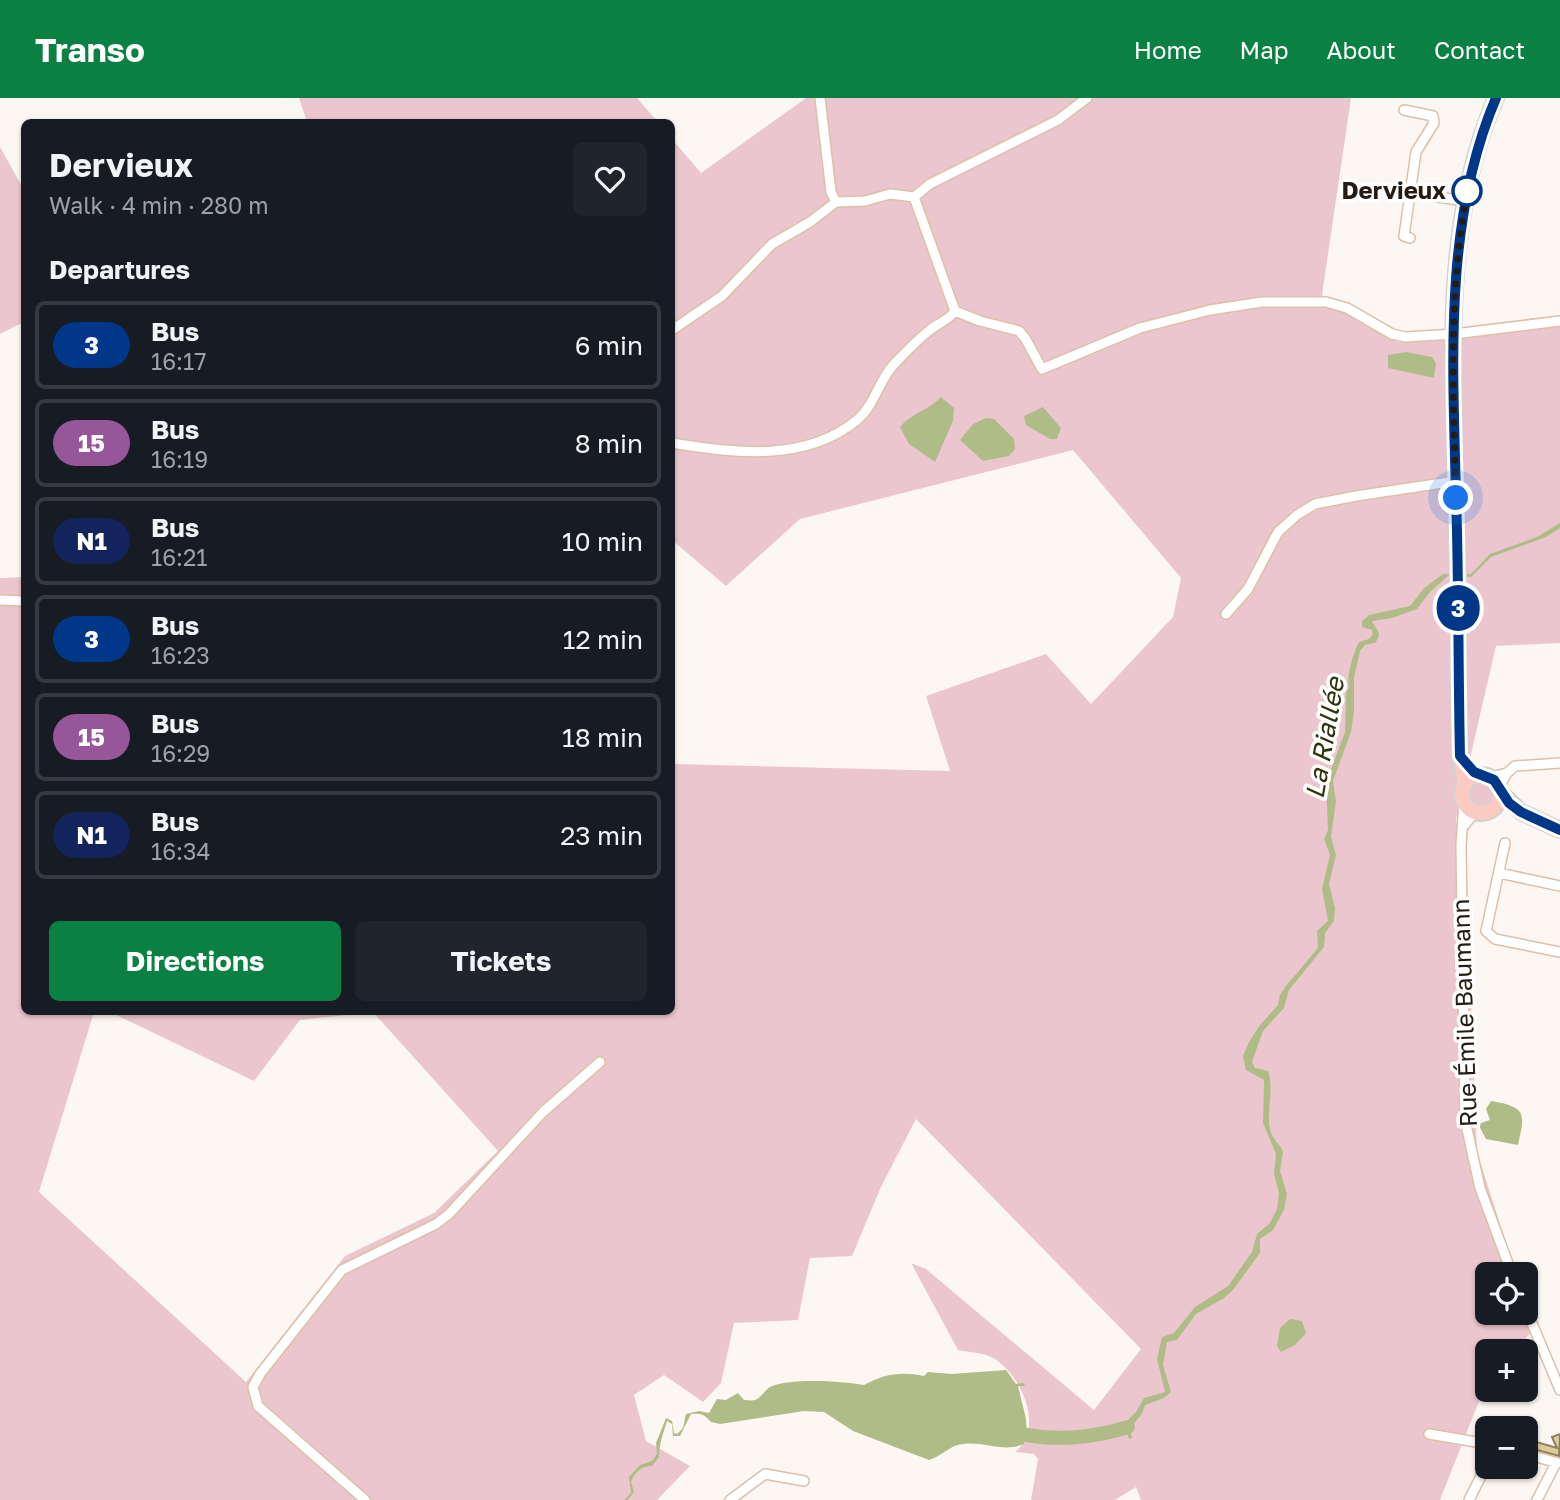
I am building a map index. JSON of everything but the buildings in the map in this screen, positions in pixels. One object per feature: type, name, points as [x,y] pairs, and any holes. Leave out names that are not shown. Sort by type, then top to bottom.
[{"type":"main road","points":[[1496,98],[1480,139],[1465,201],[1454,334],[1460,756],[1469,807],[1521,812],[1560,830]]},
{"type":"main road","points":[[1460,756],[1466,765],[1493,783],[1521,812]]},
{"type":"main road","points":[[1465,785],[1472,778],[1493,783]]},
{"type":"main road","points":[[1492,810],[1499,802],[1493,783]]},
{"type":"street","points":[[820,98],[831,192],[836,202]]},
{"type":"street","points":[[675,328],[722,296],[772,244],[810,222],[836,202],[855,202],[890,194],[914,197],[930,184],[1058,120],[1087,98]]},
{"type":"street","points":[[1404,110],[1433,116],[1434,123],[1416,152],[1404,236],[1409,238]]},
{"type":"street","points":[[1410,193],[1465,201]]},
{"type":"street","points":[[914,197],[955,311],[1019,331],[1041,369],[1140,328],[1210,310],[1262,302],[1325,302],[1347,308],[1392,334],[1406,337],[1560,321]]},
{"type":"street","points":[[675,444],[719,451],[754,452],[797,448],[829,437],[857,420],[893,365],[931,328],[949,319],[955,311]]},
{"type":"street","points":[[1226,614],[1248,589],[1278,532],[1315,504],[1456,481]]},
{"type":"street","points":[[0,600],[21,601]]},
{"type":"street","points":[[1493,783],[1515,766],[1560,763]]},
{"type":"street","points":[[1462,828],[1469,807]]},
{"type":"street","name":"Rue Émile Baumann","points":[[1469,807],[1462,828],[1465,1119],[1479,1188],[1507,1262]]},
{"type":"street","points":[[1505,843],[1486,931],[1489,935],[1560,952]]},
{"type":"street","points":[[1499,873],[1560,887]]},
{"type":"street","points":[[365,1500],[258,1406],[253,1387],[260,1374],[342,1270],[436,1224],[449,1214],[544,1112],[600,1062]]},
{"type":"street","points":[[1533,1325],[1560,1390]]},
{"type":"street","points":[[1429,1434],[1475,1442]]},
{"type":"street","points":[[1537,1500],[1558,1463],[1538,1457]]},
{"type":"street","points":[[726,1487],[732,1499],[765,1474],[804,1481]]},
{"type":"street","points":[[1469,1500],[1480,1479]]},
{"type":"shaded area","points":[[299,98],[637,98],[655,119],[306,119]]},
{"type":"shaded area","points":[[806,98],[1351,98],[1322,295],[1398,342],[1460,338],[1560,322],[1560,643],[1496,646],[1456,819],[1470,978],[1477,1152],[1512,1262],[1475,1262],[1475,1325],[1534,1325],[1535,1328],[1525,1339],[1475,1339],[1475,1402],[1479,1402],[1440,1500],[1141,1500],[1136,1487],[1115,1500],[1031,1500],[1038,1459],[1034,1454],[1015,1452],[1024,1442],[1028,1430],[1029,1417],[1021,1390],[1005,1367],[995,1359],[958,1350],[911,1263],[926,1269],[1094,1410],[1141,1349],[916,1119],[881,1187],[852,1256],[810,1258],[798,1320],[734,1323],[721,1383],[703,1402],[664,1375],[634,1395],[646,1441],[690,1466],[657,1500],[0,1500],[0,578],[21,577],[21,1015],[93,1015],[39,1192],[246,1382],[345,1256],[434,1213],[498,1151],[376,1015],[675,1015],[675,764],[950,771],[926,696],[1046,654],[1091,704],[1173,617],[1181,578],[1073,450],[800,519],[726,586],[675,543],[675,143],[701,173]]},
{"type":"shaded area","points":[[0,147],[21,185],[21,324],[0,334]]},
{"type":"shaded area","points":[[1406,352],[1432,357],[1436,363],[1434,378],[1388,368],[1388,355]]},
{"type":"shaded area","points":[[941,397],[954,408],[953,421],[935,462],[909,444],[900,427]]},
{"type":"shaded area","points":[[1043,407],[1061,428],[1057,439],[1050,439],[1026,425],[1024,416]]},
{"type":"shaded area","points":[[986,418],[994,419],[1014,439],[1015,449],[1009,456],[983,461],[960,440],[973,424]]},
{"type":"shaded area","name":"La Riallée","points":[[1560,523],[1560,528],[1546,537],[1491,557],[1471,577],[1448,576],[1430,592],[1417,609],[1392,618],[1372,621],[1379,636],[1375,643],[1365,645],[1360,651],[1354,678],[1351,732],[1333,781],[1336,801],[1331,837],[1336,855],[1329,884],[1335,908],[1334,921],[1325,933],[1324,947],[1289,990],[1284,1008],[1263,1031],[1252,1062],[1255,1068],[1268,1071],[1270,1079],[1269,1125],[1272,1136],[1283,1152],[1280,1171],[1287,1194],[1284,1210],[1273,1230],[1260,1239],[1260,1253],[1233,1290],[1196,1314],[1177,1340],[1167,1342],[1163,1365],[1171,1392],[1164,1398],[1145,1405],[1142,1414],[1130,1428],[1132,1438],[1129,1439],[1124,1424],[1136,1412],[1144,1398],[1165,1392],[1157,1359],[1162,1337],[1174,1333],[1195,1307],[1228,1286],[1252,1252],[1257,1234],[1270,1223],[1277,1209],[1279,1193],[1274,1174],[1276,1154],[1263,1123],[1264,1080],[1246,1070],[1243,1056],[1260,1025],[1278,1005],[1286,986],[1318,948],[1317,931],[1328,921],[1322,889],[1330,855],[1324,839],[1328,830],[1326,783],[1345,732],[1346,693],[1353,657],[1359,642],[1369,639],[1373,634],[1372,630],[1362,627],[1362,621],[1369,615],[1410,606],[1424,588],[1443,574],[1471,574],[1490,554],[1537,537]]},
{"type":"shaded area","points":[[1481,780],[1491,785],[1496,795],[1491,805],[1481,810],[1471,805],[1466,795],[1471,785]]},
{"type":"shaded area","points":[[116,1015],[346,1015],[300,1020],[254,1081]]},
{"type":"shaded area","points":[[1491,1101],[1511,1106],[1521,1113],[1522,1125],[1518,1145],[1486,1139],[1478,1124],[1490,1120],[1486,1109]]},
{"type":"shaded area","points":[[1290,1319],[1302,1321],[1306,1333],[1295,1345],[1281,1352],[1277,1346],[1280,1328]]},
{"type":"shaded area","points":[[1006,1370],[1016,1384],[1023,1383],[1026,1386],[1018,1386],[1026,1419],[1027,1435],[1024,1444],[1001,1447],[963,1444],[929,1460],[853,1431],[824,1412],[804,1411],[720,1424],[711,1422],[703,1415],[691,1414],[680,1436],[673,1436],[672,1424],[667,1421],[659,1457],[652,1466],[642,1468],[637,1473],[631,1482],[634,1492],[628,1500],[624,1500],[631,1493],[629,1477],[640,1465],[652,1461],[657,1454],[656,1443],[666,1418],[672,1421],[674,1433],[677,1434],[683,1428],[686,1414],[699,1411],[709,1413],[717,1399],[726,1400],[738,1393],[744,1400],[755,1400],[767,1389],[781,1383],[830,1381],[864,1385],[893,1374],[924,1376],[928,1372],[952,1374]]},
{"type":"waterway","points":[[1027,1435],[1078,1437],[1128,1427]]},
{"type":"bus line","name":"3","points":[[1496,98],[1480,139],[1465,201],[1454,334],[1460,756],[1474,772],[1491,777],[1509,803],[1521,812],[1560,830]]},
{"type":"place","name":"Dervieux","points":[[1467,191]]},
{"type":"route","points":[[1456,498],[1454,334],[1460,246],[1468,188],[1467,191]]}]
